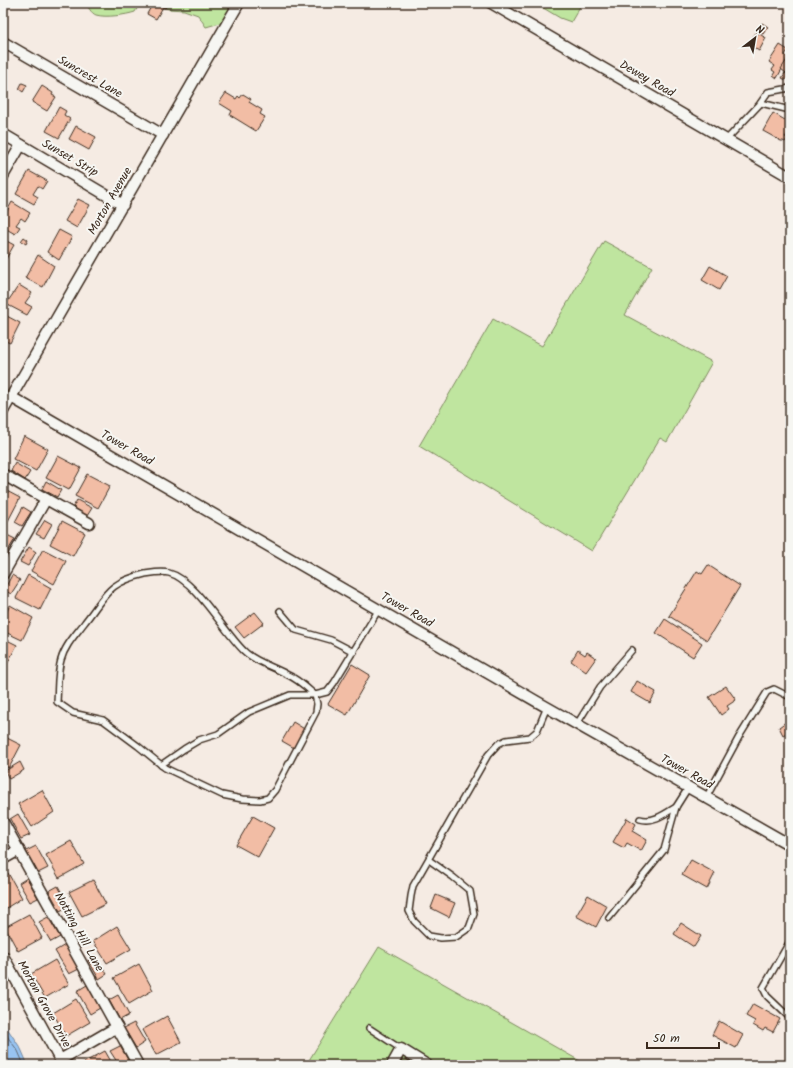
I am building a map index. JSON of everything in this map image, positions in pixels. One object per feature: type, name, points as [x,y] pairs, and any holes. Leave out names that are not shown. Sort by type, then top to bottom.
[{"type":"street","name":"Morton Avenue","points":[[3,411],[239,3]]},
{"type":"street","name":"Dewey Road","points":[[491,3],[790,177]]},
{"type":"street","name":"Suncrest Lane","points":[[3,42],[163,135]]},
{"type":"street","name":"Sunset Strip","points":[[3,134],[123,205]]},
{"type":"street","points":[[3,176],[21,145]]},
{"type":"street","name":"Tower Road","points":[[12,397],[547,707],[790,845]]},
{"type":"street","points":[[4,475],[89,523]]},
{"type":"street","points":[[3,574],[46,499]]},
{"type":"street","name":"Notting Hill Lane","points":[[3,822],[138,1065]]},
{"type":"street","points":[[3,859],[19,850]]},
{"type":"street","name":"Morton Grove Drive","points":[[3,956],[60,1063]]},
{"type":"street","points":[[60,1063],[117,1027]]},
{"type":"street","points":[[392,1065],[401,1049],[427,1065]]},
{"type":"lane","points":[[726,140],[761,102],[768,92],[790,88]]},
{"type":"lane","points":[[761,102],[790,110]]},
{"type":"lane","points":[[163,572],[176,576],[200,596],[244,651],[261,662],[286,673],[301,682],[315,695],[317,704],[316,712],[311,725],[275,790],[268,798],[260,800],[242,799],[222,795],[165,768],[102,720],[73,713],[57,702],[61,660],[64,652],[70,641],[93,612],[101,599],[115,585],[123,581],[140,575],[163,572]]},
{"type":"lane","points":[[161,765],[199,740],[218,734],[250,712],[290,695],[315,695],[327,692],[334,684],[379,609]]},
{"type":"lane","points":[[280,611],[296,630],[335,641],[354,652]]},
{"type":"lane","points":[[577,724],[600,687],[632,650]]},
{"type":"lane","points":[[706,798],[767,692],[774,689],[790,697]]},
{"type":"lane","points":[[429,860],[470,891],[474,914],[470,928],[456,937],[441,938],[429,936],[414,921],[409,911],[413,886],[488,756],[498,744],[506,740],[530,737],[537,731],[547,707]]},
{"type":"lane","points":[[609,918],[664,850],[676,807],[688,788]]},
{"type":"lane","points":[[640,819],[651,821],[676,807]]},
{"type":"lane","points":[[790,941],[763,988],[767,996],[790,1018]]},
{"type":"lane","points":[[369,1028],[401,1049]]},
{"type":"green space","points":[[86,3],[140,3],[135,12],[121,15],[100,16],[94,14]]},
{"type":"green space","points":[[144,3],[234,3],[220,23],[206,27],[198,15],[184,10],[169,9]]},
{"type":"green space","points":[[535,3],[582,3],[571,22],[560,18]]},
{"type":"green space","points":[[604,241],[652,267],[625,315],[712,362],[667,442],[660,438],[592,551],[419,446],[493,319],[542,346]]},
{"type":"green space","points":[[379,947],[587,1065],[306,1065]]},
{"type":"water","points":[[3,1022],[21,1049],[28,1065],[3,1065]]},
{"type":"building","points":[[153,3],[168,3],[165,8],[163,7],[156,19],[147,14]]},
{"type":"building","points":[[762,23],[768,27],[763,34],[757,31]]},
{"type":"building","points":[[756,32],[766,38],[759,51],[749,45]]},
{"type":"building","points":[[780,45],[788,50],[785,55],[788,58],[777,78],[773,75],[775,72],[772,70],[775,66],[769,62]]},
{"type":"building","points":[[788,58],[790,59],[790,67],[786,73],[781,69]]},
{"type":"building","points":[[785,73],[789,75],[786,80],[782,78]]},
{"type":"building","points":[[22,83],[27,85],[23,92],[19,89]]},
{"type":"building","points":[[42,86],[53,93],[52,95],[56,97],[47,111],[32,102]]},
{"type":"building","points":[[226,93],[236,99],[238,96],[240,98],[243,94],[251,99],[249,102],[262,110],[260,114],[265,117],[256,131],[230,115],[232,111],[219,103]]},
{"type":"building","points":[[59,107],[66,111],[64,115],[70,119],[59,138],[46,131]]},
{"type":"building","points":[[773,113],[790,123],[790,131],[785,137],[788,138],[785,142],[763,131]]},
{"type":"building","points":[[76,126],[96,137],[89,150],[69,139]]},
{"type":"building","points":[[29,171],[47,181],[42,189],[38,186],[33,194],[38,197],[34,204],[16,194]]},
{"type":"building","points":[[78,199],[90,205],[77,228],[65,221]]},
{"type":"building","points":[[12,202],[30,213],[25,221],[21,218],[16,225],[20,227],[15,234],[3,227],[3,218]]},
{"type":"building","points":[[59,230],[72,237],[59,260],[47,252]]},
{"type":"building","points":[[24,237],[28,240],[26,244],[21,241]]},
{"type":"building","points":[[3,239],[14,245],[3,264]]},
{"type":"building","points":[[38,255],[54,266],[43,287],[25,278]]},
{"type":"building","points":[[710,266],[727,276],[719,290],[702,280]]},
{"type":"building","points":[[19,285],[32,293],[25,303],[32,307],[27,315],[6,304]]},
{"type":"building","points":[[3,314],[20,323],[10,343],[3,340]]},
{"type":"building","points":[[24,436],[48,449],[36,471],[13,459]]},
{"type":"building","points":[[58,456],[81,468],[69,490],[46,478]]},
{"type":"building","points":[[15,463],[30,472],[25,480],[11,471]]},
{"type":"building","points":[[87,474],[110,486],[98,508],[75,496]]},
{"type":"building","points":[[46,481],[61,490],[57,497],[42,489]]},
{"type":"building","points":[[3,489],[20,498],[8,521],[3,518]]},
{"type":"building","points":[[77,500],[92,508],[87,516],[73,507]]},
{"type":"building","points":[[23,507],[31,512],[22,526],[15,522]]},
{"type":"building","points":[[45,520],[52,524],[44,538],[36,534]]},
{"type":"building","points":[[62,521],[85,533],[73,556],[50,544]]},
{"type":"building","points":[[7,535],[15,539],[6,554],[3,552],[3,542]]},
{"type":"building","points":[[29,547],[36,552],[28,566],[20,562]]},
{"type":"building","points":[[43,549],[66,561],[54,584],[31,571]]},
{"type":"building","points":[[708,565],[740,586],[707,640],[669,616],[697,571],[702,574]]},
{"type":"building","points":[[12,575],[20,580],[11,594],[4,590]]},
{"type":"building","points":[[28,575],[51,588],[40,610],[16,598]]},
{"type":"building","points":[[10,605],[33,618],[22,640],[3,631],[3,619]]},
{"type":"building","points":[[255,612],[264,623],[244,638],[235,627]]},
{"type":"building","points":[[665,619],[702,643],[693,657],[656,633]]},
{"type":"building","points":[[3,638],[17,645],[5,668],[3,667]]},
{"type":"building","points":[[578,650],[585,655],[587,652],[596,658],[586,672],[571,661]]},
{"type":"building","points":[[352,664],[370,675],[347,715],[328,704]]},
{"type":"building","points":[[637,681],[656,692],[650,703],[631,692]]},
{"type":"building","points":[[726,686],[736,700],[727,706],[729,709],[721,715],[709,697]]},
{"type":"building","points":[[790,719],[790,731],[783,735],[779,727]]},
{"type":"building","points":[[293,722],[306,730],[296,749],[282,741]]},
{"type":"building","points":[[3,736],[21,745],[9,768],[3,765]]},
{"type":"building","points":[[20,762],[24,770],[9,779],[5,771]]},
{"type":"building","points":[[42,790],[54,812],[32,827],[18,804]]},
{"type":"building","points":[[18,814],[30,835],[21,839],[10,819]]},
{"type":"building","points":[[253,816],[274,828],[258,857],[236,845]]},
{"type":"building","points":[[627,818],[636,824],[632,831],[647,840],[641,851],[627,843],[624,848],[613,842]]},
{"type":"building","points":[[71,841],[84,864],[59,878],[46,855]]},
{"type":"building","points":[[36,846],[48,868],[38,873],[26,851]]},
{"type":"building","points":[[691,860],[715,873],[707,889],[682,875]]},
{"type":"building","points":[[8,873],[22,898],[3,910],[3,876]]},
{"type":"building","points":[[27,878],[38,898],[30,902],[19,883]]},
{"type":"building","points":[[93,880],[106,904],[82,916],[69,892]]},
{"type":"building","points":[[58,886],[69,906],[60,911],[49,891]]},
{"type":"building","points":[[436,895],[455,903],[449,917],[431,908]]},
{"type":"building","points":[[588,895],[607,906],[596,927],[576,916]]},
{"type":"building","points":[[29,914],[42,938],[18,951],[5,927]]},
{"type":"building","points":[[48,917],[60,937],[51,942],[39,922]]},
{"type":"building","points":[[681,923],[701,936],[694,947],[674,934]]},
{"type":"building","points":[[117,926],[131,949],[107,963],[93,941]]},
{"type":"building","points":[[65,945],[79,969],[69,974],[55,951]]},
{"type":"building","points":[[95,955],[107,974],[99,979],[88,960]]},
{"type":"building","points":[[55,960],[69,984],[45,998],[31,974]]},
{"type":"building","points":[[139,964],[153,990],[129,1004],[114,978]]},
{"type":"building","points":[[87,985],[100,1008],[90,1014],[77,991]]},
{"type":"building","points":[[118,995],[129,1015],[120,1020],[109,1000]]},
{"type":"building","points":[[76,999],[90,1022],[66,1036],[53,1013]]},
{"type":"building","points":[[753,1004],[780,1019],[773,1032],[765,1028],[763,1031],[753,1025],[755,1021],[746,1016]]},
{"type":"building","points":[[167,1016],[181,1042],[156,1055],[142,1030]]},
{"type":"building","points":[[719,1021],[743,1035],[736,1048],[712,1035]]},
{"type":"building","points":[[134,1023],[145,1042],[136,1048],[124,1028]]},
{"type":"building","points":[[120,1046],[131,1065],[119,1065],[110,1051]]},
{"type":"building","points":[[105,1051],[113,1065],[81,1064]]}]
